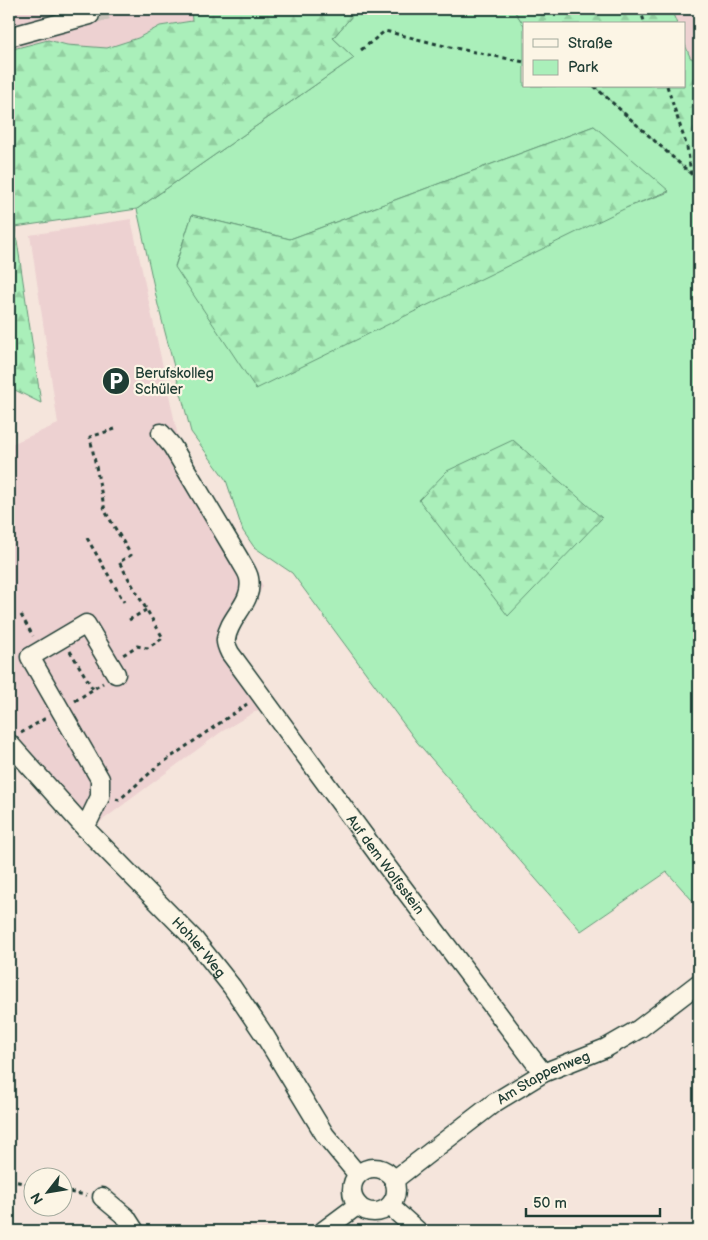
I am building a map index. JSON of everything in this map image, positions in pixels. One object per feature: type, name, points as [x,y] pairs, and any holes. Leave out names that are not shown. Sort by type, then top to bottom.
[{"type":"street","points":[[9,37],[90,15]]},
{"type":"street","name":"Auf dem Wolfsstein","points":[[161,433],[172,446],[249,577],[249,593],[229,627],[225,641],[230,654],[385,864],[543,1072]]},
{"type":"street","points":[[85,828],[100,797],[100,779],[30,657],[86,624],[116,674]]},
{"type":"street","name":"Hohler Weg","points":[[9,743],[85,828],[194,939],[232,987],[265,1036],[325,1136],[358,1175]]},
{"type":"street","name":"Am Stappenweg","points":[[394,1180],[494,1103],[543,1072],[606,1048],[640,1028],[699,983]]},
{"type":"street","points":[[369,1168],[378,1168],[386,1171],[394,1180],[396,1194],[393,1202],[390,1206],[379,1212],[370,1212],[362,1209],[352,1195],[352,1186],[355,1178],[361,1171],[369,1168]]},
{"type":"street","points":[[102,1197],[126,1217],[135,1231]]},
{"type":"street","points":[[323,1231],[358,1205]]},
{"type":"street","points":[[390,1206],[418,1231]]},
{"type":"path","points":[[640,9],[644,22]]},
{"type":"path","points":[[361,50],[385,30],[445,46],[523,62]]},
{"type":"path","points":[[596,88],[699,181]]},
{"type":"path","points":[[667,88],[686,147],[691,174]]},
{"type":"path","points":[[115,429],[90,437],[106,511],[131,555],[119,562],[163,638],[147,648],[138,646]]},
{"type":"path","points":[[87,538],[124,602]]},
{"type":"path","points":[[129,620],[146,610]]},
{"type":"path","points":[[21,615],[41,651]]},
{"type":"path","points":[[70,651],[93,689]]},
{"type":"path","points":[[9,743],[21,733],[60,710]]},
{"type":"path","points":[[119,800],[158,766],[236,710]]},
{"type":"path","points":[[9,1180],[22,1183]]},
{"type":"path","points":[[72,1192],[102,1197]]},
{"type":"shaded area","points":[[9,9],[191,9],[192,21],[160,26],[138,38],[107,49],[67,45],[48,40],[9,50]]},
{"type":"shaded area","points":[[671,9],[699,9],[699,63],[690,57],[686,47],[686,22],[676,22]]},
{"type":"shaded area","points":[[131,219],[180,446],[263,586],[226,653],[263,707],[221,732],[96,825],[9,727],[9,445],[58,424],[30,235]]},
{"type":"green space","points":[[191,9],[358,9],[333,38],[354,58],[137,209],[15,227],[41,403],[9,387],[9,50],[48,40],[67,45],[107,48],[138,38],[160,26],[192,21]]},
{"type":"green space","points":[[358,9],[513,9],[523,24],[523,88],[596,88],[699,181],[699,908],[667,872],[581,931],[417,742],[292,573],[254,547],[243,531],[226,480],[191,432],[158,305],[137,209],[354,58],[333,38]],"holes":[[[594,126],[669,192],[628,207],[175,266],[192,215],[290,239]]]},
{"type":"green space","points":[[513,9],[671,9],[676,22],[523,22],[523,24]]},
{"type":"green space","points":[[686,47],[690,57],[699,63],[699,181],[596,88],[686,88]]},
{"type":"green space","points":[[594,126],[669,191],[628,207],[256,389],[175,267],[192,215],[290,239]]},
{"type":"green space","points":[[513,440],[602,518],[508,616],[419,500],[447,471]]},
{"type":"tunnel","points":[[90,15],[113,9]]},
{"type":"place","name":"Berufskolleg Schüler","points":[[116,381]]}]
